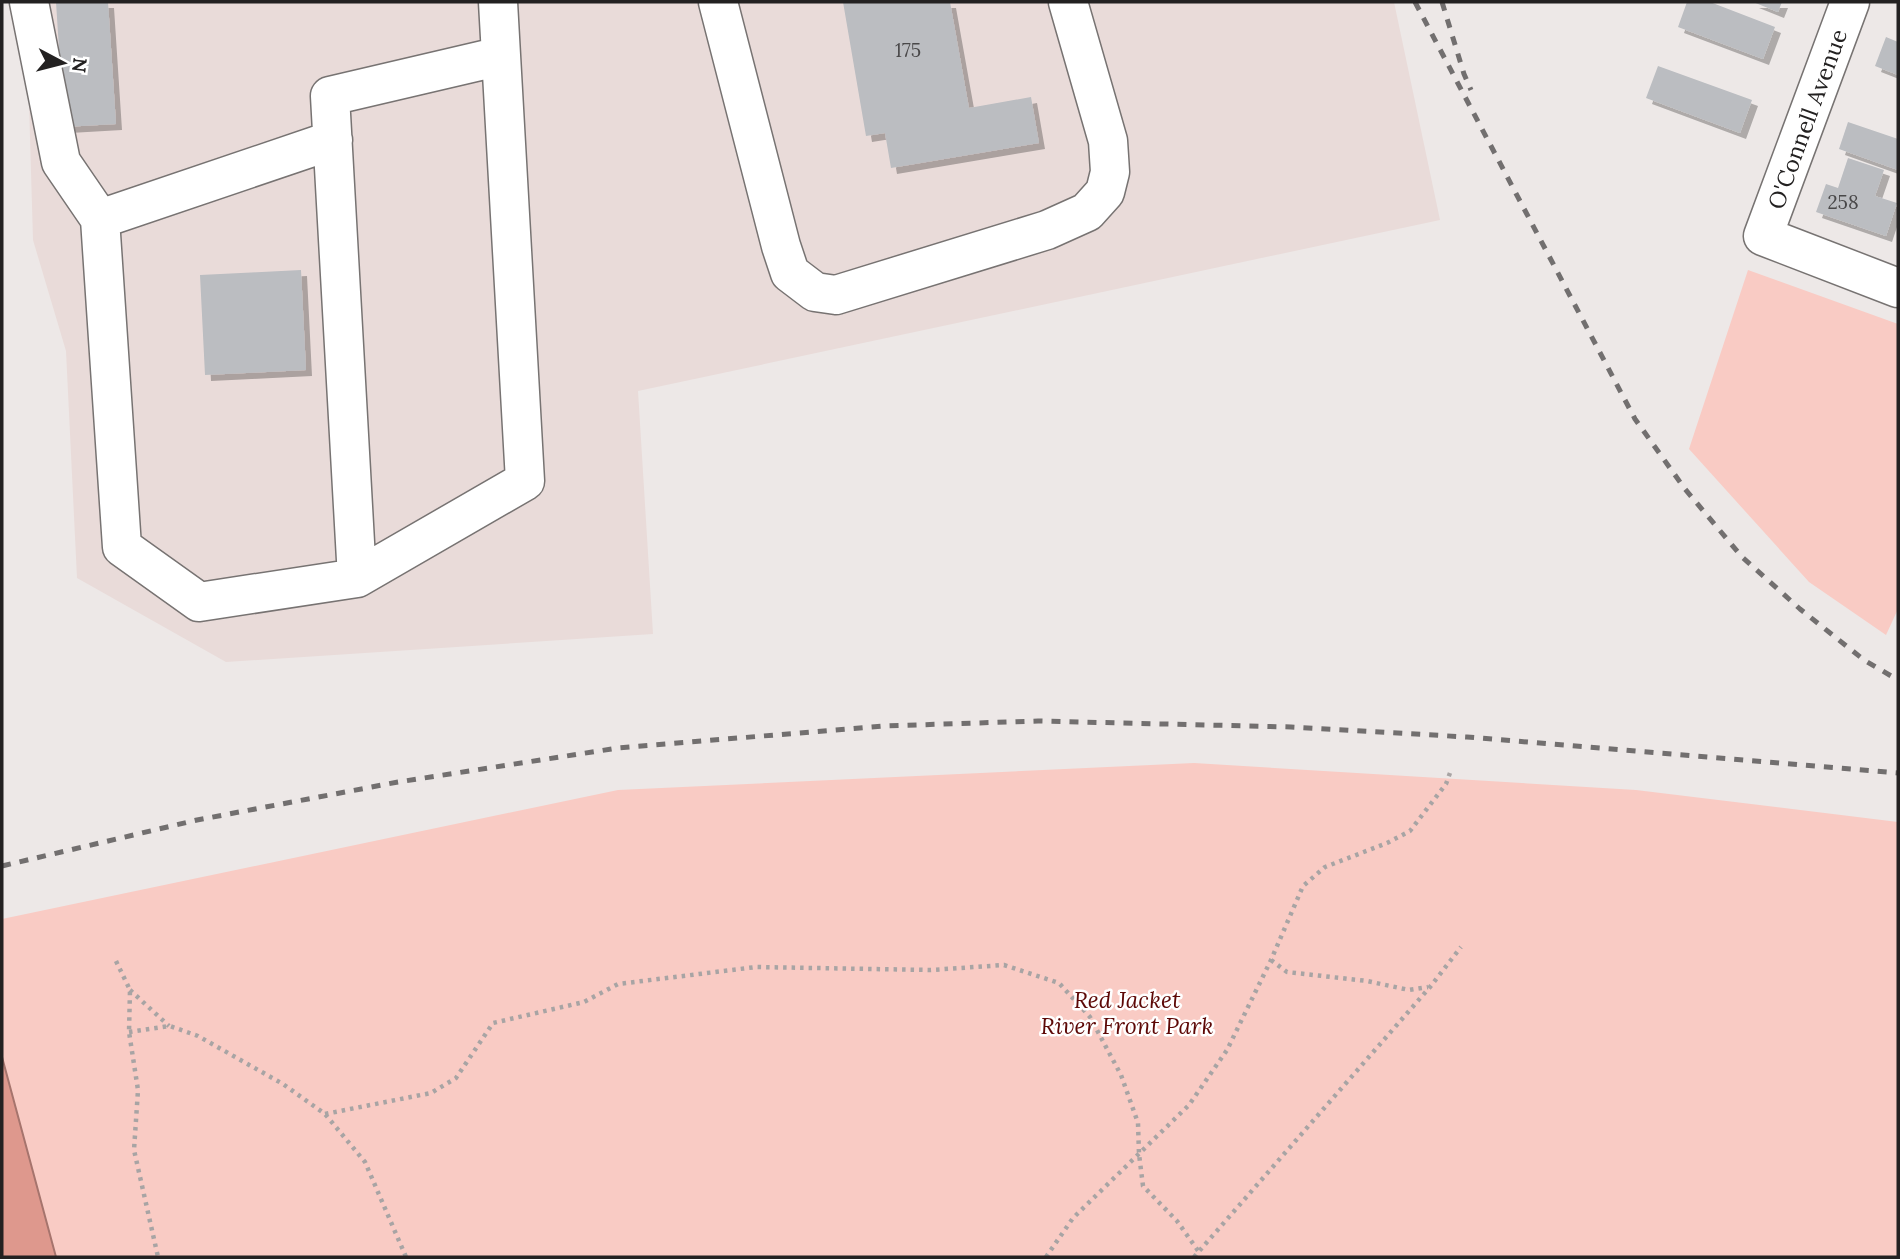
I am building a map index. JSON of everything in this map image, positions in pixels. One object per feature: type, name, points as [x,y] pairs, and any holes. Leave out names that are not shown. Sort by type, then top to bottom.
[{"type":"street","points":[[29,2],[61,162],[100,219],[122,548],[199,602],[357,578],[525,481],[498,2]]},
{"type":"street","points":[[718,2],[790,272],[815,292],[836,295],[1047,230],[1087,212],[1105,192],[1110,172],[1108,141],[1068,2]]},
{"type":"street","name":"O'Connell Avenue","points":[[1850,2],[1763,236],[1898,288]]},
{"type":"street","points":[[357,578],[330,96],[501,56]]},
{"type":"street","points":[[100,219],[333,140]]},
{"type":"path","points":[[1046,1257],[1073,1218],[1189,1105],[1227,1050],[1303,886],[1325,867],[1410,831],[1446,784],[1451,770]]},
{"type":"path","points":[[1194,1257],[1430,987],[1461,947]]},
{"type":"path","points":[[1270,960],[1287,972],[1367,981],[1409,990],[1430,987]]},
{"type":"path","points":[[116,961],[130,990],[170,1026],[198,1036],[283,1084],[325,1114],[365,1162],[406,1257]]},
{"type":"path","points":[[325,1114],[431,1093],[456,1078],[493,1023],[584,1002],[618,984],[756,967],[931,970],[1004,965],[1059,983],[1090,1017],[1121,1075],[1138,1123],[1143,1186],[1177,1221],[1199,1252]]},
{"type":"path","points":[[130,990],[129,1032],[138,1090],[134,1150],[159,1257]]},
{"type":"path","points":[[129,1032],[170,1026]]},
{"type":"shaded area","points":[[17,2],[1394,2],[1440,220],[638,391],[653,634],[226,662],[77,578],[66,351],[33,240],[28,69]]},
{"type":"shaded area","points":[[2,1057],[56,1257],[2,1257]]},
{"type":"green space","points":[[1748,270],[1898,324],[1898,609],[1886,635],[1809,582],[1689,449]]},
{"type":"green space","name":"Red Jacket River Front Park","points":[[1194,763],[1636,790],[1898,822],[1898,1257],[56,1257],[2,1057],[2,919],[618,790]]},
{"type":"building","points":[[56,2],[108,2],[116,124],[64,127]]},
{"type":"building","points":[[843,2],[950,2],[969,108],[1031,97],[1039,143],[891,168],[885,133],[866,136]]},
{"type":"building","points":[[1687,2],[1710,2],[1775,27],[1763,59],[1678,27]]},
{"type":"building","points":[[1753,2],[1782,2],[1778,12]]},
{"type":"building","points":[[1886,37],[1898,42],[1898,75],[1875,66]]},
{"type":"building","points":[[1658,66],[1752,100],[1740,133],[1646,98]]},
{"type":"building","points":[[1848,122],[1898,139],[1898,170],[1839,149]]},
{"type":"building","points":[[1848,158],[1884,170],[1875,196],[1897,203],[1886,236],[1816,212],[1826,184],[1838,188]]},
{"type":"building","points":[[301,270],[306,370],[205,375],[200,275]]},
{"type":"railway","points":[[1415,2],[1635,419],[1685,489],[1742,557],[1800,609],[1864,660],[1898,680]]},
{"type":"railway","points":[[1442,2],[1471,90]]},
{"type":"railway","points":[[2,866],[197,820],[398,782],[618,748],[883,726],[1038,721],[1291,727],[1467,737],[1898,773]]}]
